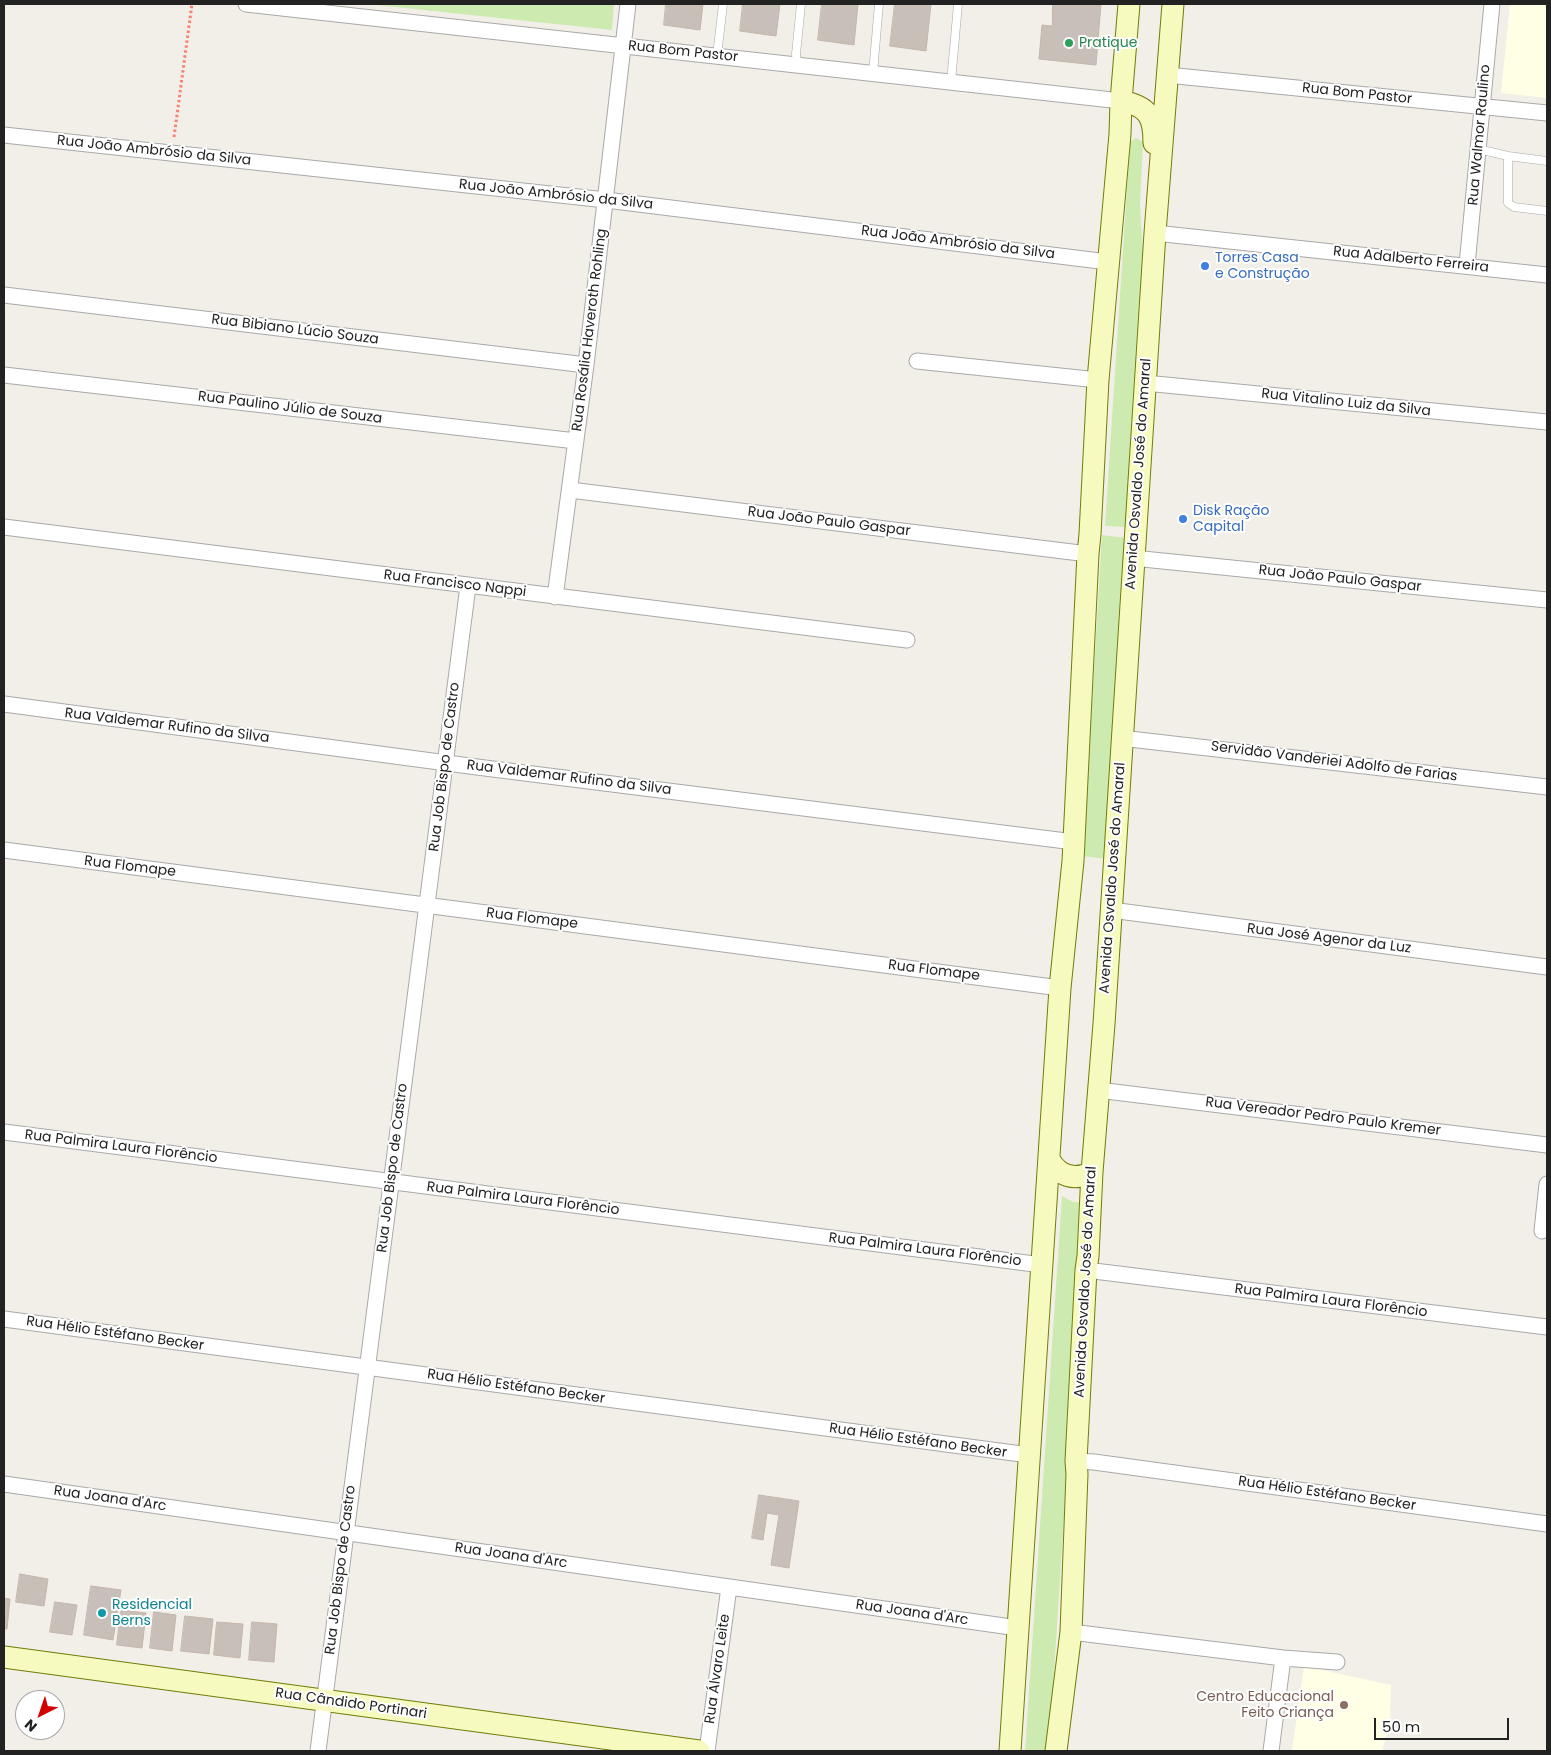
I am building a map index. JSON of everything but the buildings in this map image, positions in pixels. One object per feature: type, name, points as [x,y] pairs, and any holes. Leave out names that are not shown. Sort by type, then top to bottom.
[{"type":"main road","points":[[1010,1751],[1060,988],[1074,842],[1098,380],[1120,134],[1120,101],[1129,4]]},
{"type":"main road","name":"Avenida Osvaldo José do Amaral","points":[[1056,1751],[1071,1632],[1076,1461],[1092,1172],[1172,4]]},
{"type":"main road","points":[[1120,101],[1140,106],[1152,119],[1154,145],[1150,189],[1155,233]]},
{"type":"main road","points":[[1049,1159],[1060,1173],[1068,1176],[1076,1178],[1092,1172]]},
{"type":"main road","name":"Rua Cândido Portinari","points":[[4,1658],[699,1751]]},
{"type":"street","name":"Rua Bom Pastor","points":[[246,4],[1120,101]]},
{"type":"street","name":"Rua Rosália Haveroth Rohling","points":[[555,597],[586,365],[628,4]]},
{"type":"street","name":"Rua Walmor Raulino","points":[[1467,266],[1492,4]]},
{"type":"street","name":"Rua Bom Pastor","points":[[1167,75],[1547,113]]},
{"type":"street","name":"Rua João Ambrósio da Silva","points":[[4,135],[606,200],[1108,262]]},
{"type":"street","name":"Rua Adalberto Ferreira","points":[[1155,233],[1547,275]]},
{"type":"street","name":"Rua Bibiano Lúcio Souza","points":[[4,295],[586,365]]},
{"type":"street","points":[[917,361],[1098,380]]},
{"type":"street","name":"Rua Paulino Júlio de Souza","points":[[4,375],[576,441]]},
{"type":"street","name":"Rua Vitalino Luiz da Silva","points":[[1145,384],[1547,422]]},
{"type":"street","name":"Rua João Paulo Gaspar","points":[[570,490],[1088,554]]},
{"type":"street","name":"Rua Francisco Nappi","points":[[4,527],[907,640]]},
{"type":"street","name":"Rua João Paulo Gaspar","points":[[1133,558],[1547,600]]},
{"type":"street","name":"Rua Job Bispo de Castro","points":[[318,1751],[468,586]]},
{"type":"street","name":"Rua Valdemar Rufino da Silva","points":[[4,704],[1074,842]]},
{"type":"street","name":"Servidão Vanderiei Adolfo de Farias","points":[[1121,738],[1547,787]]},
{"type":"street","name":"Rua Flomape","points":[[4,850],[1060,988]]},
{"type":"street","name":"Rua José Agenor da Luz","points":[[1111,910],[1547,967]]},
{"type":"street","name":"Rua Vereador Pedro Paulo Kremer","points":[[1098,1090],[1547,1144]]},
{"type":"street","name":"Rua Palmira Laura Florêncio","points":[[4,1132],[1042,1265]]},
{"type":"street","points":[[1542,1232],[1547,1184]]},
{"type":"street","name":"Rua Palmira Laura Florêncio","points":[[1086,1270],[1547,1327]]},
{"type":"street","name":"Rua Hélio Estéfano Becker","points":[[4,1319],[1029,1455]]},
{"type":"street","name":"Rua Hélio Estéfano Becker","points":[[1076,1461],[1547,1524]]},
{"type":"street","name":"Rua Joana d'Arc","points":[[4,1484],[1018,1628]]},
{"type":"street","name":"Rua Álvaro Leite","points":[[707,1751],[729,1587]]},
{"type":"street","points":[[1071,1632],[1283,1658],[1337,1662]]},
{"type":"street","points":[[1271,1751],[1283,1658]]},
{"type":"lane","points":[[717,56],[723,4]]},
{"type":"lane","points":[[797,65],[796,54],[801,4]]},
{"type":"lane","points":[[873,73],[879,4]]},
{"type":"lane","points":[[951,82],[958,4]]},
{"type":"lane","points":[[1478,150],[1547,161]]},
{"type":"lane","points":[[1508,156],[1508,203],[1514,207],[1547,211]]},
{"type":"path","points":[[172,153],[192,4]]},
{"type":"shaded area","points":[[1510,4],[1547,4],[1547,98],[1501,93]]},
{"type":"shaded area","name":"Centro Educacional Feito Criança","points":[[1304,1666],[1391,1685],[1390,1724],[1382,1751],[1292,1751]]},
{"type":"green space","points":[[367,4],[614,4],[612,30]]},
{"type":"green space","points":[[1136,138],[1143,142],[1140,204],[1144,272],[1126,527],[1105,526],[1130,142]]},
{"type":"green space","points":[[1102,535],[1126,538],[1106,859],[1083,856]]},
{"type":"green space","points":[[1062,1196],[1073,1202],[1084,1203],[1049,1751],[1025,1751]]},
{"type":"place","name":"Pratique","points":[[1069,43]]},
{"type":"place","name":"Torres Casa e Construção","points":[[1205,266]]},
{"type":"place","name":"Disk Ração Capital","points":[[1183,519]]},
{"type":"place","name":"Residencial Berns","points":[[102,1613]]},
{"type":"place","name":"Centro Educacional Feito Criança","points":[[1344,1705]]}]
